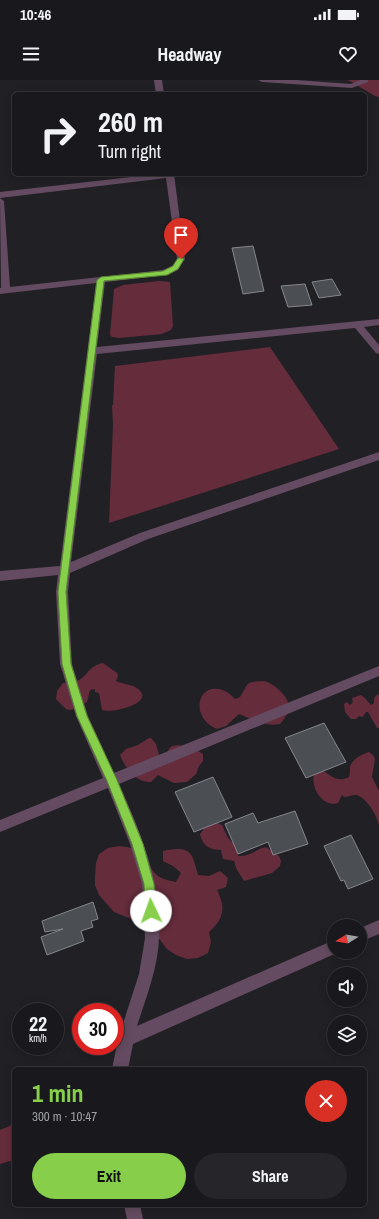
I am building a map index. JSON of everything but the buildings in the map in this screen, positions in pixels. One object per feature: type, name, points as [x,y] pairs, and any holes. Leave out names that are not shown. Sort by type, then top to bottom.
[{"type":"street","points":[[158,80],[160,92]]},
{"type":"street","points":[[262,80],[352,86],[360,85],[364,82],[364,80]]},
{"type":"street","points":[[0,195],[154,176]]},
{"type":"street","points":[[0,201],[3,290],[164,273],[175,268],[181,259],[170,176]]},
{"type":"street","points":[[101,280],[62,592],[66,664],[82,716],[112,780],[137,844],[149,884],[152,938],[146,974],[126,1038],[120,1067]]},
{"type":"street","points":[[92,351],[379,322]]},
{"type":"street","points":[[357,324],[379,351]]},
{"type":"street","points":[[0,576],[65,570],[144,536],[379,456]]},
{"type":"street","points":[[0,826],[379,671]]},
{"type":"street","points":[[367,932],[379,927]]},
{"type":"street","points":[[126,1038],[327,950]]},
{"type":"street","points":[[132,1207],[135,1219]]},
{"type":"shaded area","points":[[348,80],[379,80],[379,97],[375,96]]},
{"type":"shaded area","points":[[159,281],[170,282],[173,326],[171,330],[162,334],[119,338],[112,337],[110,335],[114,289],[123,285]]},
{"type":"shaded area","points":[[270,347],[339,449],[109,523],[113,425],[112,405],[115,366]]},
{"type":"shaded area","points":[[103,663],[117,673],[118,676],[116,681],[139,689],[142,696],[140,700],[128,707],[107,711],[102,710],[99,693],[95,692],[95,689],[90,690],[87,702],[75,709],[66,709],[56,699],[57,691],[63,683],[79,680],[92,668]]},
{"type":"shaded area","points":[[263,681],[269,683],[282,692],[288,701],[289,705],[287,714],[280,724],[274,725],[264,723],[239,714],[226,726],[217,729],[208,723],[202,716],[200,701],[208,690],[216,689],[225,691],[235,699],[240,697],[247,684]]},
{"type":"shaded area","points":[[379,694],[379,728],[377,728],[368,712],[366,712],[363,717],[359,716],[356,719],[351,719],[345,712],[344,704],[347,702],[350,705],[353,702],[352,698],[361,695],[371,705],[374,703],[375,696]]},
{"type":"shaded area","points":[[151,738],[156,744],[159,755],[165,756],[170,748],[176,745],[188,747],[203,754],[203,761],[196,774],[187,782],[174,783],[158,775],[151,782],[145,782],[135,777],[128,769],[120,755],[126,749],[138,745]]},
{"type":"shaded area","points":[[369,752],[375,759],[372,777],[379,791],[379,825],[372,809],[363,798],[357,795],[344,797],[342,795],[338,803],[332,804],[327,802],[319,795],[313,779],[314,774],[322,770],[338,779],[345,779],[349,777],[351,764],[355,759]]},
{"type":"shaded area","points":[[215,822],[222,825],[228,838],[236,846],[238,856],[250,854],[266,847],[279,856],[281,861],[280,866],[272,873],[244,881],[236,868],[234,861],[223,859],[221,850],[210,848],[202,841],[200,834],[206,826]]},
{"type":"shaded area","points":[[119,846],[138,851],[157,875],[167,880],[176,882],[181,873],[173,866],[163,861],[163,851],[175,849],[183,849],[190,853],[198,875],[209,876],[220,871],[228,878],[226,887],[217,890],[222,902],[222,913],[218,922],[209,932],[211,942],[208,953],[198,958],[187,959],[176,955],[167,949],[153,931],[143,927],[134,920],[114,912],[99,895],[95,885],[95,875],[96,863],[99,854],[108,848]]},
{"type":"shaded area","points":[[12,1125],[12,1162],[0,1164],[0,1130]]},
{"type":"route","points":[[151,911],[149,884],[137,844],[112,780],[82,716],[66,664],[62,592],[101,280],[164,273],[175,268],[181,259]]}]
